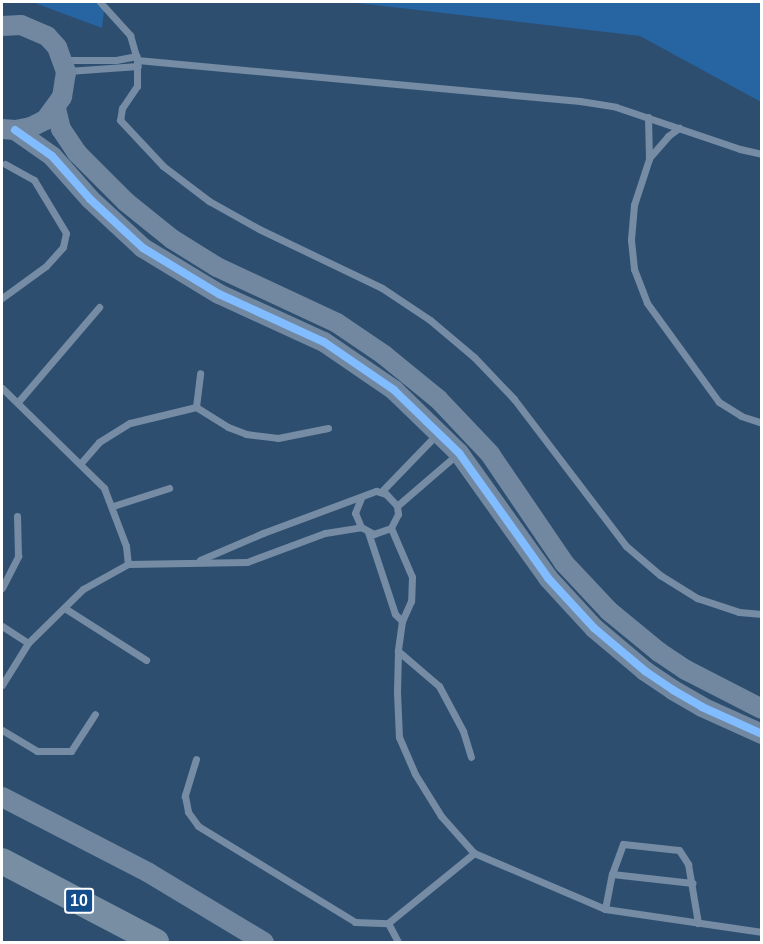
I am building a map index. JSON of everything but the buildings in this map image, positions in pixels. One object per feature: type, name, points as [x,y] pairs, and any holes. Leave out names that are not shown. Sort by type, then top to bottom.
[{"type":"highway","name":"10","points":[[2,861],[156,942]]},
{"type":"street","points":[[3,23],[35,29],[57,47],[65,66],[62,97],[56,109],[45,120],[31,127],[8,130]]},
{"type":"street","points":[[56,109],[62,129],[77,153],[126,202],[172,239],[217,267],[313,311],[357,336],[410,375],[466,428],[507,478],[564,563],[609,611],[651,646],[687,670],[762,709]]},
{"type":"street","points":[[8,130],[52,156],[90,199],[143,248],[219,294],[324,342],[394,390],[449,443],[548,578],[594,628],[619,650],[673,690],[702,707],[762,734]]},
{"type":"street","points":[[449,443],[466,428]]},
{"type":"street","points":[[2,797],[149,873],[264,942]]},
{"type":"street","points":[[2,810],[143,884],[241,942]]},
{"type":"lane","points":[[100,2],[124,26],[137,60],[136,86],[122,108],[120,120],[163,166],[209,201],[259,229],[382,288],[430,320],[474,357],[514,399],[626,546],[660,575],[697,598],[739,612],[762,614]]},
{"type":"lane","points":[[65,66],[77,69],[137,60]]},
{"type":"lane","points":[[65,66],[137,60],[580,101],[616,107],[740,149],[762,153]]},
{"type":"lane","points":[[648,117],[649,159]]},
{"type":"lane","points":[[680,128],[662,142],[649,159],[634,205],[631,240],[634,269],[647,303],[719,402],[741,416],[762,423]]},
{"type":"lane","points":[[2,298],[46,266],[63,247],[66,233],[34,180],[4,164]]},
{"type":"lane","points":[[18,402],[99,307]]},
{"type":"lane","points":[[196,407],[200,373]]},
{"type":"lane","points":[[2,388],[104,488],[113,506],[126,546],[128,564]]},
{"type":"lane","points":[[80,464],[99,442],[130,423],[196,407],[228,427],[246,434],[278,438],[328,428]]},
{"type":"lane","points":[[381,492],[449,443]]},
{"type":"lane","points":[[397,506],[449,443]]},
{"type":"lane","points":[[113,506],[169,488]]},
{"type":"lane","points":[[198,561],[263,533],[361,498],[370,492],[381,492],[391,497],[397,506],[398,514],[391,528],[380,533],[368,532],[361,527],[355,513],[361,498]]},
{"type":"lane","points":[[2,588],[18,556],[17,516]]},
{"type":"lane","points":[[2,685],[28,643],[66,609],[83,589],[128,564],[198,561],[247,562],[313,537],[361,527]]},
{"type":"lane","points":[[391,528],[412,577],[411,601],[402,621],[398,651],[399,737],[416,774],[441,816],[474,853],[605,909],[762,932]]},
{"type":"lane","points":[[368,532],[395,614],[402,621]]},
{"type":"lane","points":[[66,609],[146,660]]},
{"type":"lane","points":[[2,626],[28,643]]},
{"type":"lane","points":[[398,651],[439,686],[464,731],[471,758]]},
{"type":"lane","points":[[2,730],[37,751],[71,751],[95,714]]},
{"type":"lane","points":[[196,759],[185,796],[188,812],[198,826],[355,922],[388,923],[474,853]]},
{"type":"lane","points":[[605,909],[612,874],[623,844],[680,849],[688,864],[698,923]]},
{"type":"lane","points":[[612,874],[692,883]]},
{"type":"lane","points":[[388,923],[398,942]]},
{"type":"shaded area","points":[[32,2],[105,2],[102,28]]},
{"type":"shaded area","points":[[349,2],[761,2],[761,102],[640,36]]},
{"type":"cycle path","points":[[15,130],[52,156],[90,199],[143,248],[219,294],[324,342],[394,390],[459,453],[548,578],[594,628],[645,671],[673,690],[702,707],[762,734]]}]
